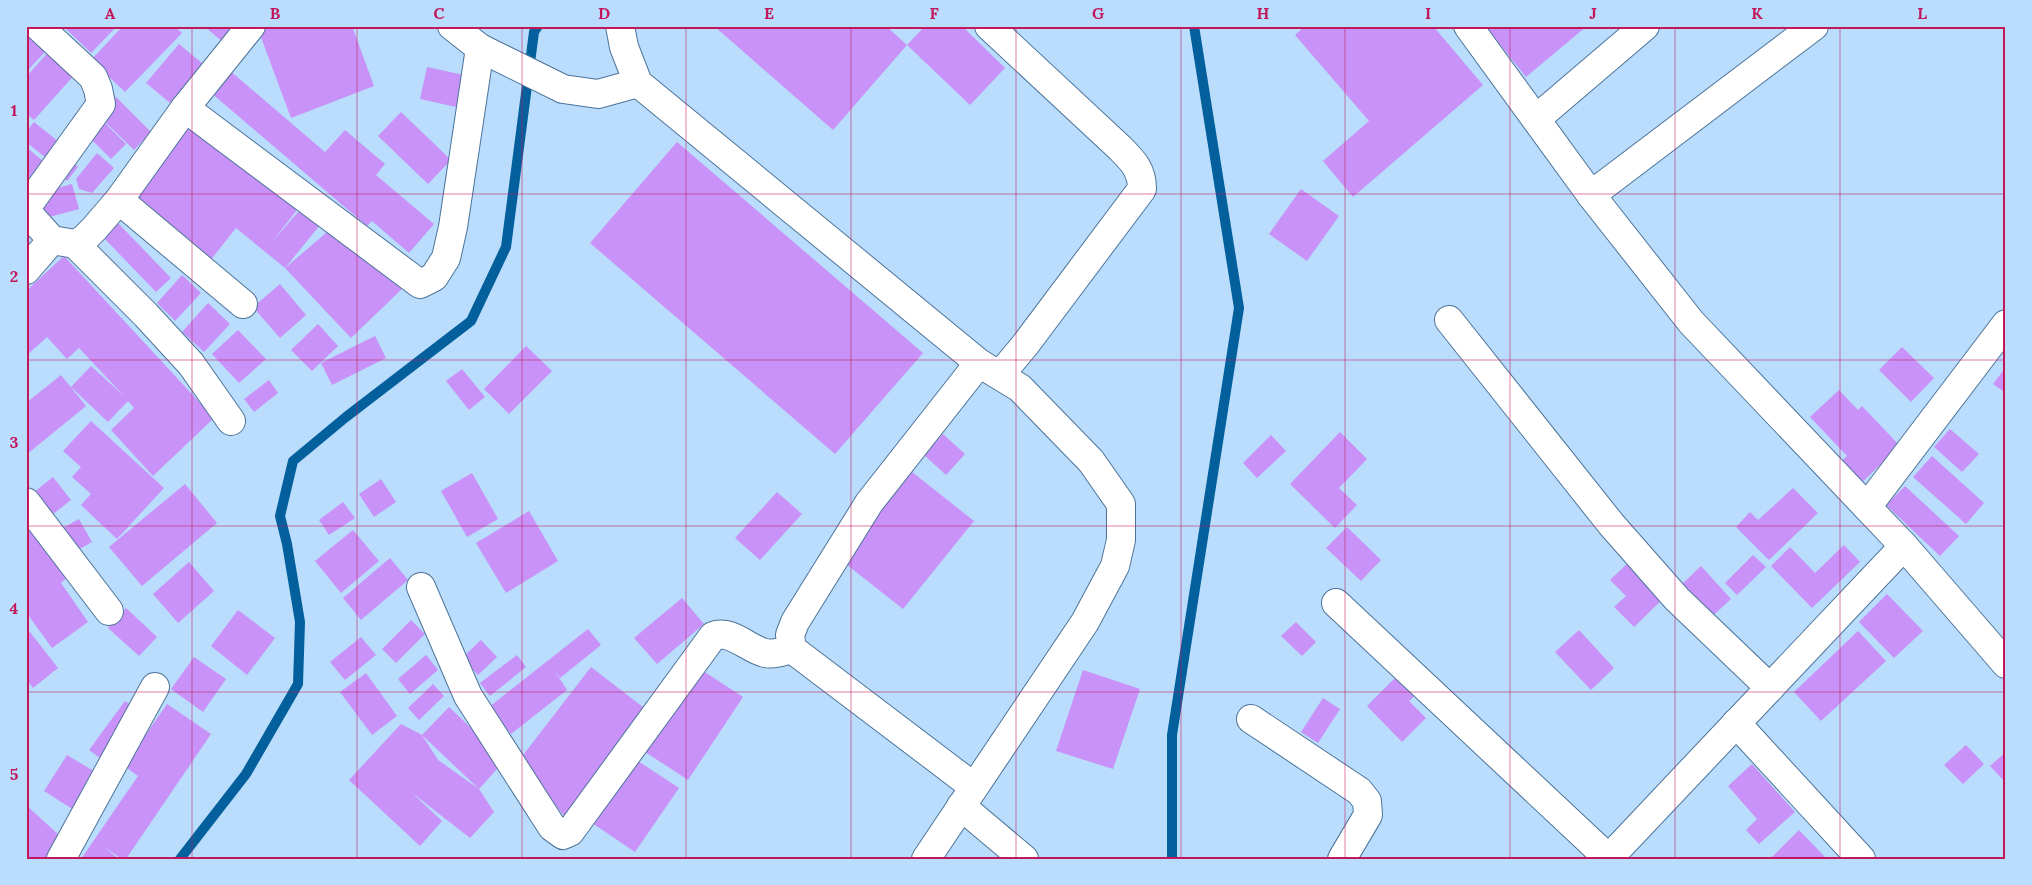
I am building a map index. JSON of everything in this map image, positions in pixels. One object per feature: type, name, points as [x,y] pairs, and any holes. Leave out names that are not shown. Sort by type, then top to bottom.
[{"type":"street","points":[[38,26],[93,77],[101,104],[26,209],[146,315],[191,364],[231,421]]},
{"type":"street","points":[[26,270],[63,242],[84,239],[94,229],[119,200],[185,108],[251,26]]},
{"type":"street","points":[[452,26],[480,48],[563,89],[598,94],[638,83]]},
{"type":"street","points":[[620,26],[624,47],[638,83],[990,369],[1025,393],[1092,461],[1120,504],[1121,540],[1115,566],[1085,622],[926,859]]},
{"type":"street","points":[[989,26],[1138,166],[1142,180],[1142,189],[1025,345],[990,369],[869,502],[795,622],[790,635],[792,649],[967,797],[1024,859]]},
{"type":"street","points":[[1468,26],[1592,195],[1691,322],[1904,546],[2006,664]]},
{"type":"street","points":[[1536,119],[1645,26]]},
{"type":"street","points":[[1592,195],[1814,26]]},
{"type":"street","points":[[185,108],[420,284],[434,277],[446,258],[453,227],[480,48]]},
{"type":"street","points":[[119,200],[242,304]]},
{"type":"street","points":[[1449,320],[1611,524],[1677,599],[1770,688]]},
{"type":"street","points":[[1867,507],[2006,324]]},
{"type":"street","points":[[26,502],[109,611]]},
{"type":"street","points":[[1336,602],[1614,857],[1736,723],[1904,546]]},
{"type":"street","points":[[421,587],[468,696],[552,827],[563,835],[570,832],[714,636],[720,634],[728,636],[764,653],[772,654],[792,649]]},
{"type":"street","points":[[62,859],[155,686]]},
{"type":"street","points":[[1251,719],[1359,791],[1367,801],[1368,815],[1342,859]]},
{"type":"street","points":[[1736,723],[1861,859]]},
{"type":"building","points":[[63,26],[117,26],[91,53]]},
{"type":"building","points":[[123,26],[174,26],[182,33],[125,92],[91,60]]},
{"type":"building","points":[[204,26],[238,26],[224,43]]},
{"type":"building","points":[[272,26],[352,26],[374,86],[291,118],[259,32]]},
{"type":"building","points":[[714,26],[886,26],[907,45],[833,130]]},
{"type":"building","points":[[925,26],[962,26],[1005,68],[970,105],[907,45]]},
{"type":"building","points":[[1305,26],[1433,26],[1483,85],[1353,197],[1323,161],[1369,121],[1295,35]]},
{"type":"building","points":[[1485,26],[1587,26],[1526,77]]},
{"type":"building","points":[[26,29],[48,49],[26,72]]},
{"type":"building","points":[[179,44],[208,68],[175,107],[146,83]]},
{"type":"building","points":[[51,49],[77,72],[34,120],[26,113],[26,77]]},
{"type":"building","points":[[222,64],[325,152],[345,130],[385,164],[376,175],[434,224],[409,253],[372,221],[367,226],[203,86]]},
{"type":"building","points":[[427,67],[464,75],[456,107],[420,99]]},
{"type":"building","points":[[116,97],[151,132],[134,150],[98,115]]},
{"type":"building","points":[[401,112],[451,160],[428,184],[378,136]]},
{"type":"building","points":[[99,117],[126,144],[111,159],[84,132]]},
{"type":"building","points":[[34,122],[59,142],[46,158],[26,142],[26,132]]},
{"type":"building","points":[[193,123],[300,206],[272,242],[306,203],[325,219],[285,268],[236,228],[209,262],[131,198]]},
{"type":"building","points":[[677,142],[923,353],[835,454],[590,243]]},
{"type":"building","points":[[26,147],[43,161],[26,181]]},
{"type":"building","points":[[97,153],[114,168],[92,193],[79,189],[76,179]]},
{"type":"building","points":[[66,157],[78,167],[67,181],[55,170]]},
{"type":"building","points":[[72,184],[79,209],[46,218],[39,193]]},
{"type":"building","points":[[1301,189],[1339,216],[1307,261],[1269,234]]},
{"type":"building","points":[[118,223],[171,278],[156,292],[103,237]]},
{"type":"building","points":[[333,227],[405,286],[351,338],[285,268]]},
{"type":"building","points":[[64,256],[214,418],[153,476],[111,430],[134,408],[128,401],[108,422],[71,387],[91,366],[124,396],[79,348],[67,359],[47,337],[26,356],[26,291]]},
{"type":"building","points":[[182,275],[201,293],[175,321],[157,303]]},
{"type":"building","points":[[280,284],[306,315],[280,338],[253,307]]},
{"type":"building","points":[[208,303],[230,324],[204,352],[182,332]]},
{"type":"building","points":[[318,324],[338,346],[312,371],[291,350]]},
{"type":"building","points":[[238,330],[266,359],[239,383],[212,354]]},
{"type":"building","points":[[375,336],[386,358],[332,385],[321,363]]},
{"type":"building","points":[[526,346],[552,371],[509,414],[484,389]]},
{"type":"building","points":[[1902,347],[1934,378],[1911,402],[1879,370]]},
{"type":"building","points":[[2006,367],[2006,393],[1993,384]]},
{"type":"building","points":[[462,369],[485,397],[469,410],[446,381]]},
{"type":"building","points":[[61,375],[86,406],[26,455],[26,403]]},
{"type":"building","points":[[269,380],[278,393],[254,412],[244,399]]},
{"type":"building","points":[[1839,390],[1858,410],[1862,406],[1900,446],[1856,488],[1835,467],[1847,456],[1810,417]]},
{"type":"building","points":[[91,421],[164,488],[117,539],[81,505],[91,494],[72,477],[81,467],[63,451]]},
{"type":"building","points":[[1950,429],[1979,454],[1962,472],[1934,447]]},
{"type":"building","points":[[1340,432],[1367,459],[1339,488],[1357,505],[1335,528],[1290,484]]},
{"type":"building","points":[[943,434],[965,454],[946,475],[924,455]]},
{"type":"building","points":[[1271,435],[1286,451],[1257,478],[1243,463]]},
{"type":"building","points":[[1932,456],[1984,503],[1966,524],[1913,477]]},
{"type":"building","points":[[907,468],[974,521],[903,609],[837,557]]},
{"type":"building","points":[[472,473],[498,519],[467,537],[441,491]]},
{"type":"building","points":[[53,477],[71,500],[52,515],[33,493]]},
{"type":"building","points":[[381,479],[396,502],[374,517],[359,494]]},
{"type":"building","points":[[185,484],[217,523],[142,586],[109,547]]},
{"type":"building","points":[[1905,486],[1959,536],[1940,556],[1886,505]]},
{"type":"building","points":[[1793,488],[1818,513],[1769,560],[1736,527],[1750,512],[1758,520]]},
{"type":"building","points":[[777,492],[802,514],[760,560],[735,538]]},
{"type":"building","points":[[343,502],[355,518],[329,535],[319,520]]},
{"type":"building","points":[[529,511],[558,561],[506,593],[476,543]]},
{"type":"building","points":[[26,514],[70,575],[61,583],[88,622],[52,648],[26,612]]},
{"type":"building","points":[[79,519],[92,542],[76,551],[63,528]]},
{"type":"building","points":[[1347,527],[1381,560],[1361,581],[1326,548]]},
{"type":"building","points":[[353,530],[379,561],[341,593],[315,561]]},
{"type":"building","points":[[1844,545],[1860,562],[1812,608],[1771,566],[1790,547],[1815,573]]},
{"type":"building","points":[[1753,555],[1766,567],[1737,595],[1725,583]]},
{"type":"building","points":[[390,558],[408,580],[361,620],[343,598]]},
{"type":"building","points":[[1631,560],[1666,596],[1634,627],[1614,607],[1626,596],[1610,580]]},
{"type":"building","points":[[189,562],[214,591],[178,623],[153,594]]},
{"type":"building","points":[[1701,566],[1731,599],[1706,622],[1676,590]]},
{"type":"building","points":[[1887,594],[1923,631],[1894,658],[1859,622]]},
{"type":"building","points":[[682,598],[704,624],[657,664],[634,638]]},
{"type":"building","points":[[126,608],[157,637],[139,656],[108,628]]},
{"type":"building","points":[[238,610],[275,638],[247,675],[211,646]]},
{"type":"building","points":[[411,620],[425,634],[396,663],[382,649]]},
{"type":"building","points":[[1296,622],[1316,642],[1302,656],[1281,636]]},
{"type":"building","points":[[26,627],[58,668],[33,688],[26,679]]},
{"type":"building","points":[[588,629],[601,645],[560,678],[554,670],[567,690],[511,734],[489,707]]},
{"type":"building","points":[[1579,630],[1614,668],[1591,690],[1555,652]]},
{"type":"building","points":[[1858,631],[1886,661],[1821,721],[1794,692]]},
{"type":"building","points":[[361,637],[376,655],[345,680],[330,662]]},
{"type":"building","points":[[481,640],[497,657],[478,675],[462,658]]},
{"type":"building","points":[[426,655],[438,670],[410,694],[398,679]]},
{"type":"building","points":[[517,655],[526,667],[490,696],[480,683]]},
{"type":"building","points":[[194,657],[226,679],[203,712],[171,689]]},
{"type":"building","points":[[694,665],[743,697],[688,780],[639,748]]},
{"type":"building","points":[[591,667],[652,714],[567,820],[520,759]]},
{"type":"building","points":[[1083,670],[1140,689],[1113,769],[1056,751]]},
{"type":"building","points":[[1401,672],[1420,691],[1409,701],[1426,718],[1402,742],[1367,706]]},
{"type":"building","points":[[366,673],[397,716],[372,735],[340,692]]},
{"type":"building","points":[[433,684],[444,696],[419,720],[408,708]]},
{"type":"building","points":[[1323,698],[1340,709],[1318,743],[1301,732]]},
{"type":"building","points":[[125,701],[136,709],[100,758],[89,750]]},
{"type":"building","points":[[167,704],[211,734],[126,859],[122,859],[104,847],[119,859],[81,859],[138,776],[124,766]]},
{"type":"building","points":[[449,707],[505,760],[479,789],[422,735]]},
{"type":"building","points":[[401,724],[422,735],[438,760],[479,789],[494,812],[470,838],[411,792],[442,821],[420,846],[349,780]]},
{"type":"building","points":[[1966,745],[1984,764],[1963,784],[1944,765]]},
{"type":"building","points":[[2006,752],[2006,783],[1990,766]]},
{"type":"building","points":[[67,755],[97,773],[74,810],[44,791]]},
{"type":"building","points":[[635,759],[679,788],[635,852],[592,823]]},
{"type":"building","points":[[1752,764],[1795,812],[1759,844],[1746,830],[1757,819],[1728,786]]},
{"type":"building","points":[[26,805],[71,846],[60,859],[26,859]]},
{"type":"building","points":[[1799,830],[1827,859],[1770,859]]},
{"type":"waterway","points":[[180,859],[246,774],[298,684],[300,622],[287,544],[280,516],[293,461],[346,417],[471,321],[506,247],[534,32],[538,26]]},
{"type":"waterway","points":[[1172,859],[1172,735],[1239,308],[1194,26]]}]
